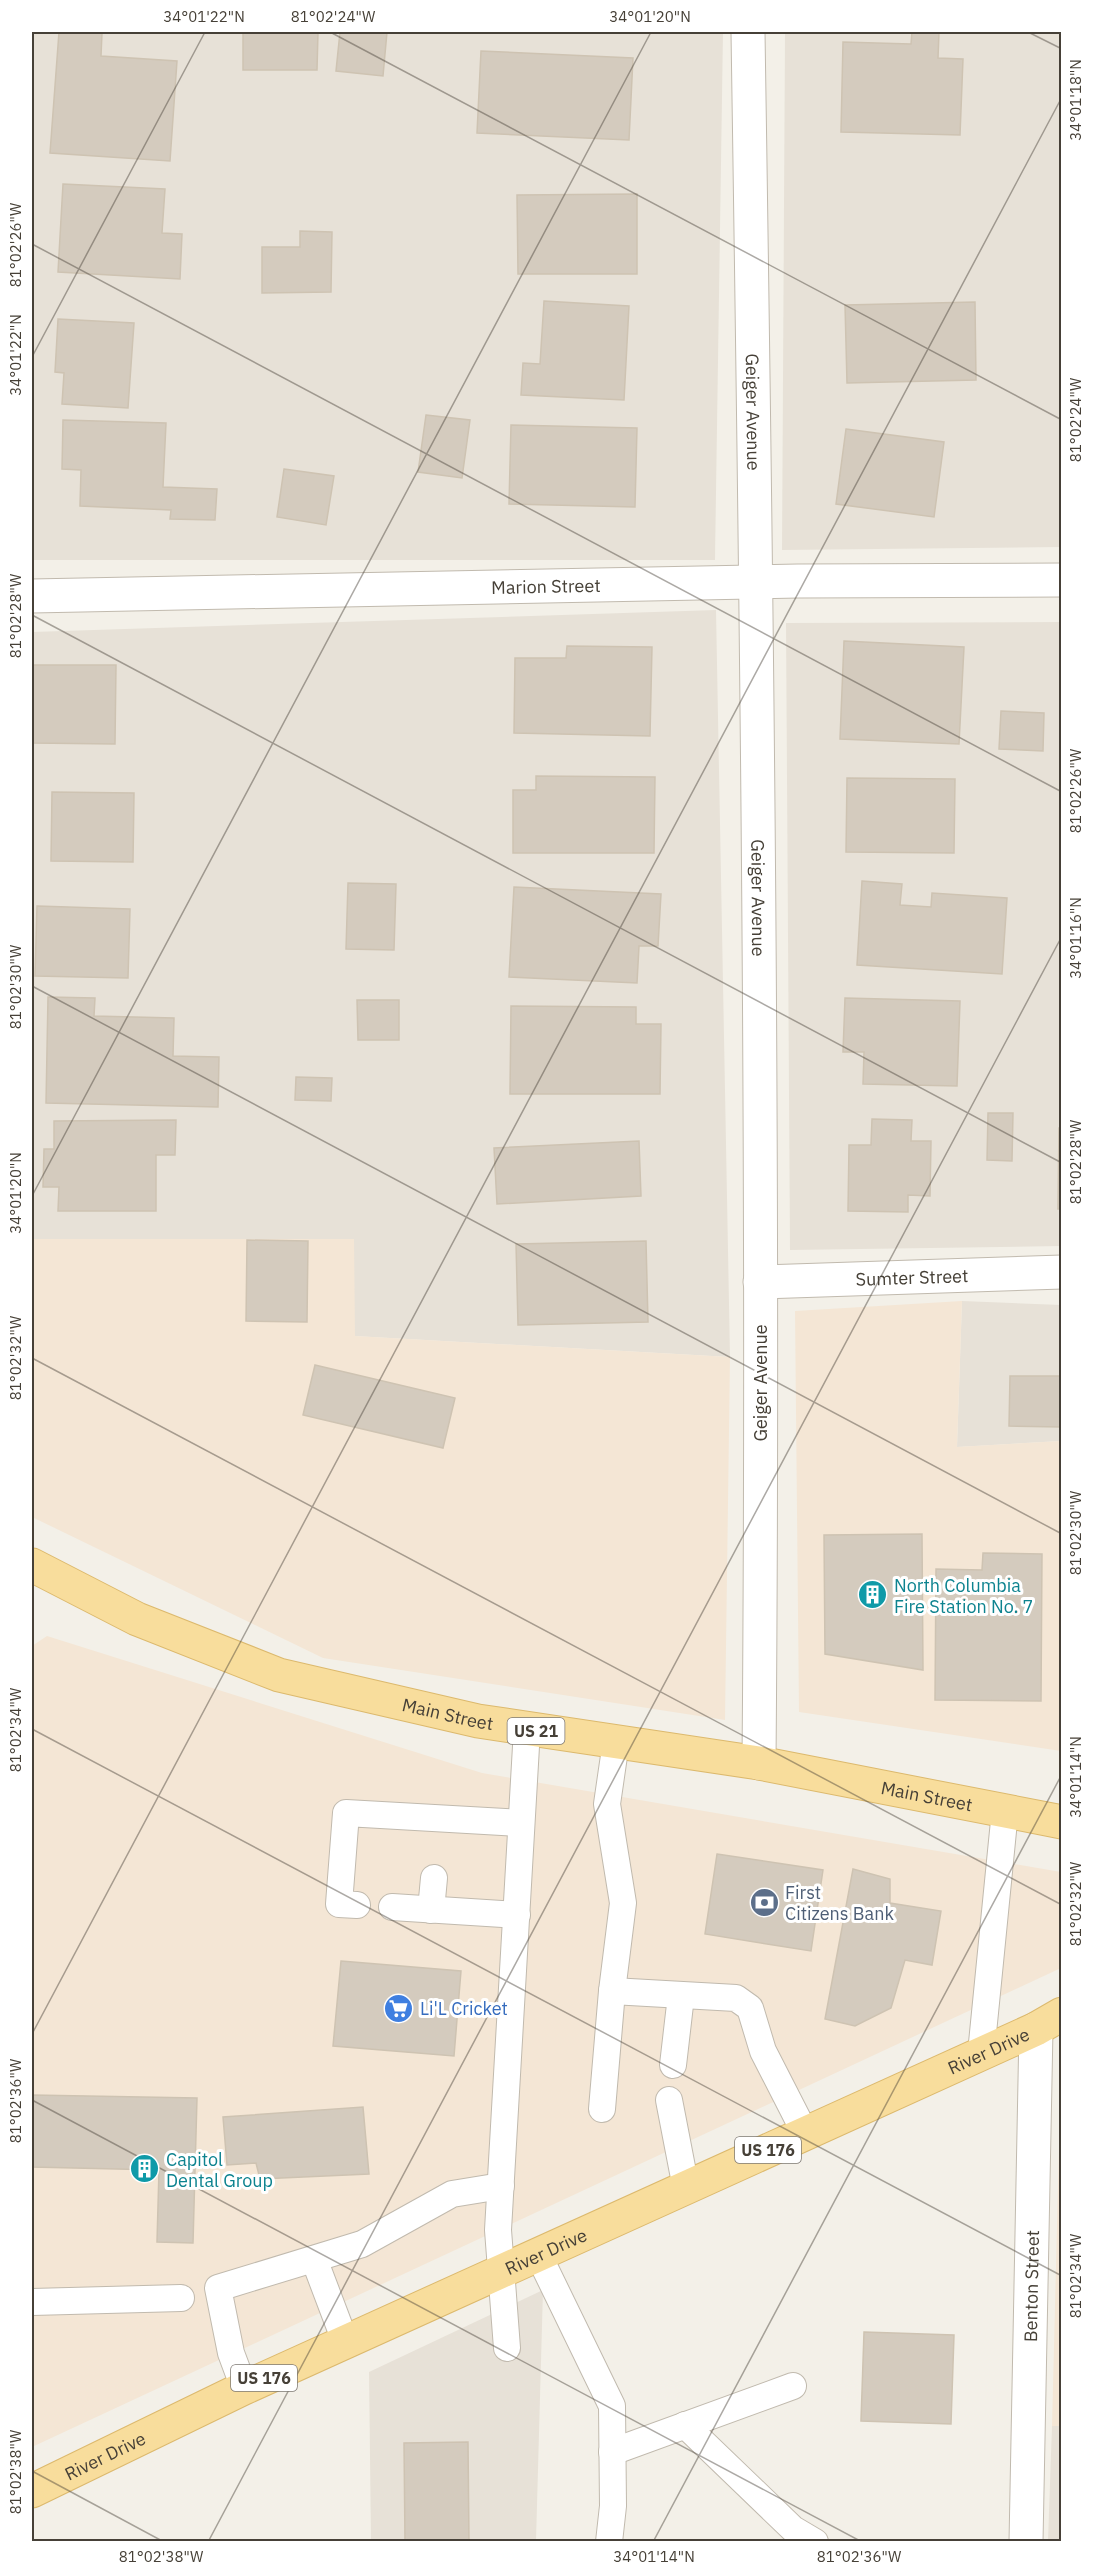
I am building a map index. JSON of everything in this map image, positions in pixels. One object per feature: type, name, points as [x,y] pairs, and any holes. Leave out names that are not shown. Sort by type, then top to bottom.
[{"type":"main road","name":"Main Street","points":[[32,1565],[137,1619],[279,1675],[478,1721],[759,1763],[1062,1822]]},
{"type":"main road","name":"River Drive","points":[[32,2491],[244,2388],[1049,2021]]},
{"type":"street","name":"Geiger Avenue","points":[[748,32],[756,583],[760,1282],[759,1763]]},
{"type":"street","name":"Marion Street","points":[[32,596],[1062,579]]},
{"type":"street","name":"Sumter Street","points":[[760,1282],[1062,1272]]},
{"type":"street","name":"Benton Street","points":[[1026,2541],[1049,2021]]},
{"type":"lane","points":[[507,2348],[498,2230],[527,1729]]},
{"type":"lane","points":[[602,2109],[612,1991],[623,1903],[607,1803],[616,1742]]},
{"type":"lane","points":[[981,2053],[1005,1811]]},
{"type":"lane","points":[[357,1905],[339,1904],[346,1813],[380,1821],[437,1824],[521,1823]]},
{"type":"lane","points":[[430,1910],[434,1878]]},
{"type":"lane","points":[[392,1907],[517,1915]]},
{"type":"lane","points":[[612,1991],[736,1998],[750,2008],[763,2050],[805,2133]]},
{"type":"lane","points":[[673,2065],[681,1996]]},
{"type":"lane","points":[[669,2100],[686,2188]]},
{"type":"lane","points":[[244,2388],[231,2353],[218,2288],[363,2244],[452,2194],[501,2186]]},
{"type":"lane","points":[[538,2254],[612,2406],[613,2506],[609,2541]]},
{"type":"lane","points":[[314,2259],[345,2342]]},
{"type":"lane","points":[[32,2302],[181,2298]]},
{"type":"lane","points":[[612,2452],[793,2386]]},
{"type":"lane","points":[[685,2425],[793,2529],[815,2541]]},
{"type":"shaded area","points":[[32,32],[723,32],[715,560],[32,560]]},
{"type":"shaded area","points":[[785,32],[1061,32],[1061,547],[782,550]]},
{"type":"shaded area","points":[[716,610],[730,1357],[354,1336],[354,1239],[32,1239],[32,632]]},
{"type":"shaded area","points":[[1061,622],[1061,1246],[790,1250],[786,623]]},
{"type":"shaded area","points":[[32,1239],[354,1239],[355,1336],[730,1357],[725,1720],[323,1658],[32,1517]]},
{"type":"shaded area","points":[[962,1301],[1061,1305],[1061,1441],[957,1447]]},
{"type":"shaded area","points":[[962,1301],[957,1447],[1061,1441],[1061,1751],[799,1712],[795,1311]]},
{"type":"shaded area","points":[[47,1636],[482,1773],[1061,1872],[1061,1968],[32,2447],[32,1646]]},
{"type":"shaded area","points":[[1061,2066],[1061,2426],[1052,2426]]},
{"type":"shaded area","points":[[543,2290],[536,2541],[371,2541],[369,2372]]},
{"type":"shaded area","points":[[1052,2426],[1061,2426],[1061,2541],[1048,2541]]},
{"type":"building","points":[[59,32],[102,33],[101,56],[177,61],[170,161],[50,153]]},
{"type":"building","points":[[243,32],[318,32],[317,70],[243,70]]},
{"type":"building","points":[[340,32],[387,32],[383,76],[336,71]]},
{"type":"building","points":[[912,32],[939,32],[938,58],[963,59],[960,135],[841,132],[843,42],[911,44]]},
{"type":"building","points":[[481,51],[633,58],[629,140],[477,133]]},
{"type":"building","points":[[63,184],[165,189],[162,233],[182,234],[180,279],[58,272]]},
{"type":"building","points":[[637,194],[637,274],[518,274],[517,195]]},
{"type":"building","points":[[300,231],[332,232],[331,292],[262,293],[262,247],[300,247]]},
{"type":"building","points":[[544,301],[629,306],[624,400],[521,395],[523,363],[540,364]]},
{"type":"building","points":[[975,302],[976,380],[847,383],[845,305]]},
{"type":"building","points":[[58,319],[134,323],[128,408],[62,404],[64,373],[55,372]]},
{"type":"building","points":[[426,415],[470,420],[462,478],[418,472]]},
{"type":"building","points":[[63,420],[166,423],[163,487],[217,489],[215,520],[170,519],[171,510],[80,506],[81,470],[62,469]]},
{"type":"building","points":[[511,425],[637,428],[635,507],[509,504]]},
{"type":"building","points":[[846,429],[944,442],[934,517],[836,504]]},
{"type":"building","points":[[284,469],[334,476],[326,525],[277,517]]},
{"type":"building","points":[[844,641],[964,647],[959,744],[840,739]]},
{"type":"building","points":[[567,646],[652,647],[650,736],[514,733],[515,658],[566,658]]},
{"type":"building","points":[[32,665],[116,665],[115,744],[32,743]]},
{"type":"building","points":[[1001,711],[1044,713],[1043,751],[999,749]]},
{"type":"building","points":[[536,776],[655,777],[654,853],[513,853],[513,790],[536,790]]},
{"type":"building","points":[[847,778],[955,779],[954,853],[846,852]]},
{"type":"building","points":[[52,792],[134,793],[133,862],[51,861]]},
{"type":"building","points":[[862,881],[902,884],[900,905],[931,907],[932,893],[1007,898],[1002,974],[857,965]]},
{"type":"building","points":[[348,883],[396,884],[394,950],[346,949]]},
{"type":"building","points":[[514,887],[661,894],[658,946],[639,946],[637,983],[509,977]]},
{"type":"building","points":[[37,906],[130,909],[128,978],[35,976]]},
{"type":"building","points":[[48,997],[95,998],[94,1016],[174,1018],[173,1056],[219,1057],[218,1107],[46,1103]]},
{"type":"building","points":[[845,998],[960,1001],[957,1086],[863,1084],[864,1052],[843,1052]]},
{"type":"building","points":[[357,1000],[399,1000],[399,1040],[358,1040]]},
{"type":"building","points":[[511,1006],[636,1007],[636,1024],[661,1024],[660,1094],[510,1094]]},
{"type":"building","points":[[296,1077],[332,1078],[331,1101],[295,1100]]},
{"type":"building","points":[[988,1113],[1013,1113],[1012,1161],[987,1160]]},
{"type":"building","points":[[872,1119],[912,1120],[911,1141],[931,1141],[930,1196],[908,1195],[908,1212],[848,1211],[849,1145],[871,1145]]},
{"type":"building","points":[[176,1120],[175,1155],[156,1155],[156,1211],[58,1211],[59,1187],[43,1187],[44,1149],[54,1149],[54,1121]]},
{"type":"building","points":[[1059,1128],[1062,1128],[1062,1209],[1058,1209]]},
{"type":"building","points":[[639,1141],[641,1196],[497,1204],[494,1148]]},
{"type":"building","points":[[247,1240],[308,1241],[307,1322],[246,1321]]},
{"type":"building","points":[[646,1241],[648,1322],[518,1325],[516,1244]]},
{"type":"building","points":[[315,1365],[455,1398],[443,1448],[303,1415]]},
{"type":"building","points":[[1010,1376],[1061,1376],[1061,1427],[1009,1426]]},
{"type":"building","name":"North Columbia Fire Station No. 7","points":[[922,1534],[923,1670],[825,1654],[824,1535]]},
{"type":"building","points":[[983,1553],[1042,1554],[1041,1701],[935,1700],[936,1569],[982,1570]]},
{"type":"building","name":"First Citizens Bank","points":[[717,1854],[823,1870],[811,1951],[705,1934]]},
{"type":"building","points":[[853,1869],[890,1879],[890,1903],[941,1911],[932,1965],[905,1960],[891,2008],[855,2026],[825,2019]]},
{"type":"building","points":[[341,1961],[461,1971],[454,2056],[333,2046]]},
{"type":"building","name":"Capitol Dental Group","points":[[32,2095],[197,2098],[193,2243],[157,2242],[159,2170],[32,2167]]},
{"type":"building","points":[[363,2107],[369,2174],[260,2179],[256,2163],[227,2165],[223,2117]]},
{"type":"building","points":[[864,2332],[954,2335],[951,2424],[861,2421]]},
{"type":"building","points":[[468,2442],[469,2542],[405,2542],[404,2443]]},
{"type":"place","name":"North Columbia Fire Station No. 7","points":[[873,1595]]},
{"type":"place","name":"First Citizens Bank","points":[[764,1902]]},
{"type":"place","name":"Li'L Cricket","points":[[399,2008]]},
{"type":"place","name":"Capitol Dental Group","points":[[145,2169]]}]
